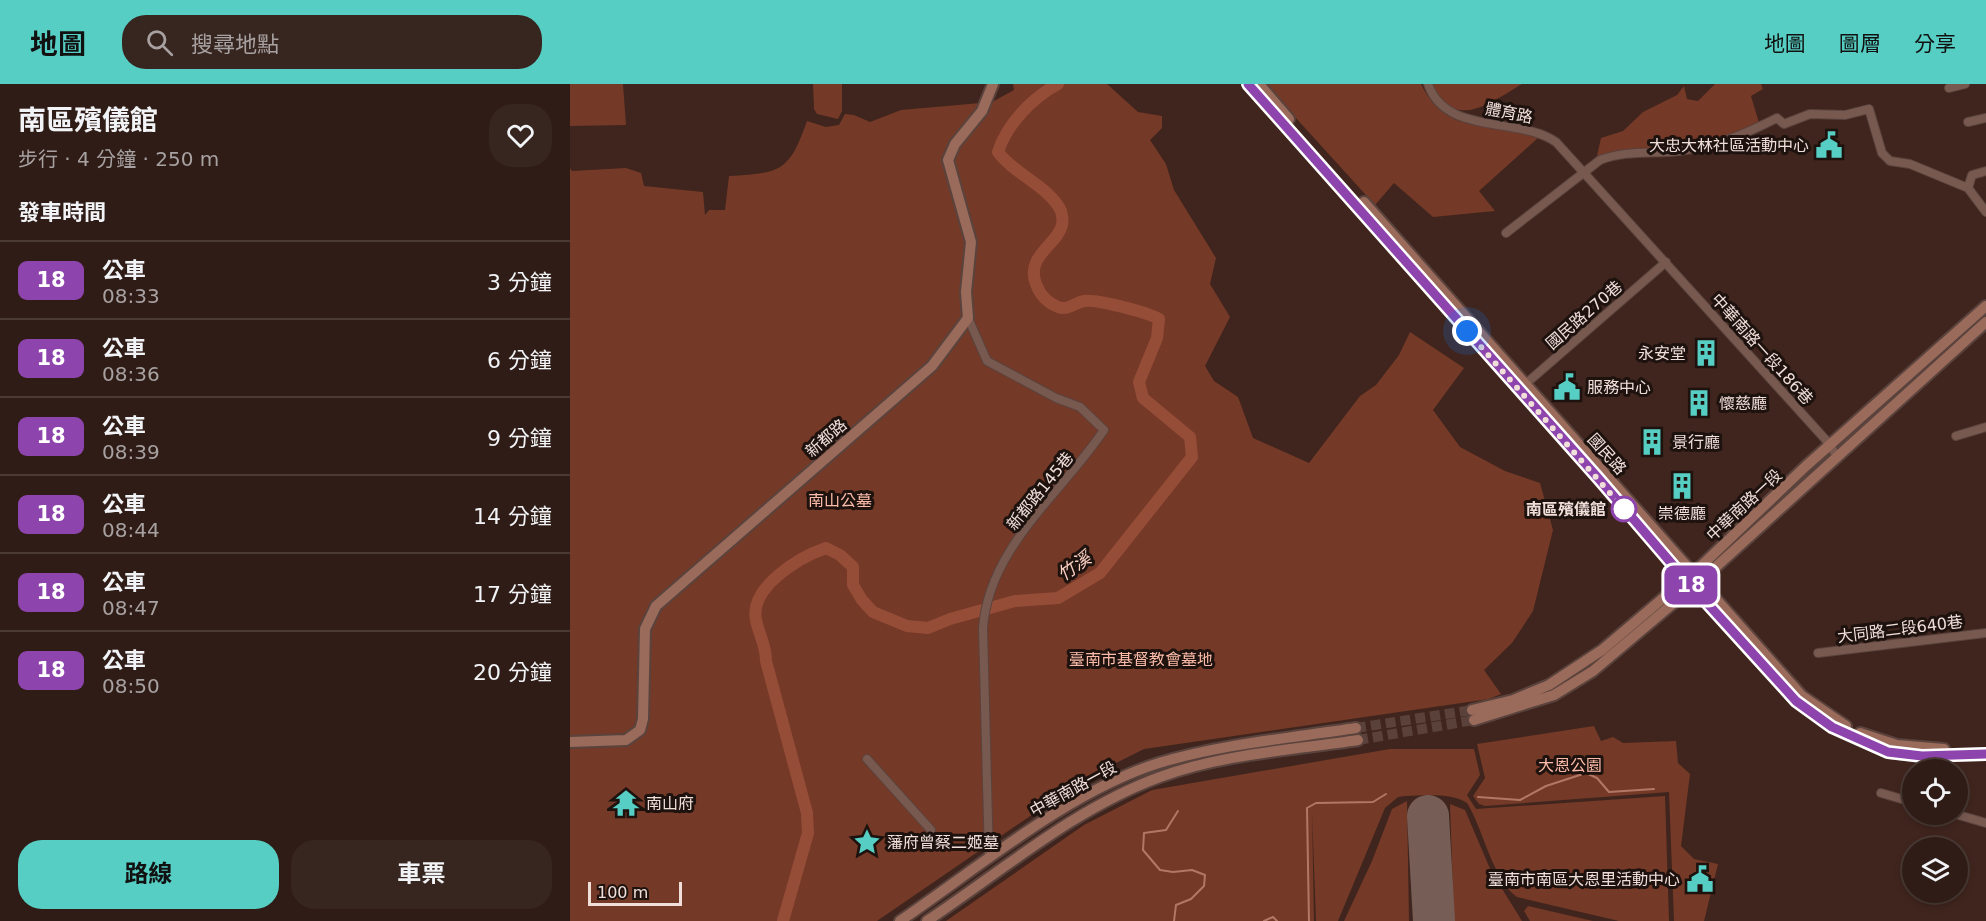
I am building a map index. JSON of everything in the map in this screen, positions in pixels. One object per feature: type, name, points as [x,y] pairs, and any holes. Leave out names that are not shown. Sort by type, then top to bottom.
[{"type":"street","points":[[968,318],[966,292],[970,242],[948,160],[955,144],[982,111],[993,84]]},
{"type":"street","name":"國民路","points":[[1248,84],[1522,387]]},
{"type":"street","name":"國民路","points":[[1259,84],[1796,701],[1832,727],[1894,753],[1922,756],[1986,754]]},
{"type":"street","name":"體育路","points":[[1428,84],[1439,103],[1455,114],[1537,132],[1550,137],[1585,172],[1666,262]]},
{"type":"street","points":[[1949,87],[1965,84]]},
{"type":"street","points":[[1506,233],[1600,160],[1622,153],[1685,151],[1735,139],[1777,118],[1784,124],[1810,114],[1845,115],[1869,109],[1882,153],[1890,161],[1910,164],[1968,188],[1986,212]]},
{"type":"street","points":[[1968,122],[1986,118]]},
{"type":"street","points":[[1968,188],[1972,175],[1986,171]]},
{"type":"street","name":"國民路270巷","points":[[1522,387],[1666,262]]},
{"type":"street","name":"中華南路一段186巷","points":[[1666,262],[1837,456]]},
{"type":"street","name":"中華南路一段","points":[[1692,580],[1829,446],[1986,306]]},
{"type":"street","name":"新都路145巷","points":[[968,318],[987,361],[1056,398],[1080,407],[1104,430],[1090,452],[1018,537],[989,588],[985,602],[983,628],[989,860]]},
{"type":"street","name":"新都路","points":[[570,742],[610,742],[626,740],[636,734],[643,720],[645,629],[656,606],[932,366],[968,318]]},
{"type":"street","name":"中華南路一段","points":[[1473,715],[1549,685],[1581,666],[1692,580],[1837,456],[1986,322]]},
{"type":"street","points":[[1956,436],[1986,427]]},
{"type":"street","name":"國民路","points":[[1692,580],[1802,696],[1836,721],[1859,733],[1904,747],[1986,747]]},
{"type":"street","name":"大同路二段640巷","points":[[1818,653],[1986,633]]},
{"type":"street","name":"中華南路一段","points":[[900,921],[1056,813],[1109,783],[1157,764],[1213,750],[1357,734],[1219,762],[1159,777],[1119,795],[1067,825],[927,921]]},
{"type":"street","points":[[867,759],[931,830]]},
{"type":"street","points":[[1881,793],[1902,799]]},
{"type":"street","points":[[1968,818],[1986,824]]},
{"type":"green space","points":[[570,84],[623,84],[626,125],[570,126]]},
{"type":"green space","points":[[813,84],[842,84],[842,111],[838,119],[817,114],[814,109]]},
{"type":"green space","name":"南山公墓","points":[[1013,84],[1107,84],[1138,112],[1162,116],[1162,128],[1150,140],[1166,164],[1174,190],[1216,258],[1210,284],[1230,317],[1205,366],[1214,381],[1238,397],[1253,438],[1309,463],[1360,396],[1376,385],[1399,355],[1410,332],[1464,368],[1433,410],[1460,447],[1505,471],[1540,483],[1553,530],[1533,611],[1512,643],[1484,670],[1501,694],[1489,699],[1144,749],[1084,779],[877,921],[570,921],[570,168],[572,171],[626,168],[641,173],[644,186],[703,192],[705,215],[709,210],[725,210],[729,176],[761,173],[781,167],[795,151],[807,121],[826,127],[839,125],[845,114],[870,122],[901,110],[992,102],[1014,90]]},
{"type":"green space","points":[[1265,84],[1421,84],[1432,101],[1444,113],[1457,120],[1538,138],[1479,191],[1495,211],[1433,217],[1394,183],[1375,205]]},
{"type":"green space","points":[[1432,84],[1522,84],[1486,105],[1462,110],[1451,107],[1441,99]]},
{"type":"green space","points":[[1715,84],[1761,84],[1763,89],[1751,96],[1759,123],[1734,138],[1686,149],[1637,148],[1597,156],[1601,138],[1623,131],[1643,112],[1677,95],[1684,86],[1687,99],[1698,101]]},
{"type":"green space","name":"大恩公園","points":[[1594,726],[1601,741],[1613,737],[1623,743],[1676,741],[1678,763],[1690,774],[1681,846],[1694,859],[1718,864],[1704,921],[1674,921],[1669,792],[1485,806],[1479,804],[1473,796],[1485,778],[1477,744]]},
{"type":"green space","points":[[1390,749],[1474,749],[1480,775],[1467,795],[1476,809],[1665,796],[1669,921],[1619,921],[1517,897],[1501,879],[1467,803],[1453,797],[1428,795],[1398,797],[1385,808],[1338,921],[1316,921],[1312,812],[1314,921],[946,921],[1084,825],[1152,790]]},
{"type":"green space","points":[[1407,801],[1409,921],[1344,921],[1372,861],[1392,809]]},
{"type":"green space","points":[[1450,804],[1465,810],[1491,871],[1522,921],[1454,921]]},
{"type":"green space","points":[[1528,906],[1593,921],[1530,921],[1524,911]]},
{"type":"waterway","name":"竹溪","points":[[783,921],[808,833],[807,813],[756,620],[756,608],[760,596],[768,585],[803,558],[826,548],[840,555],[853,567],[853,585],[873,612],[907,626],[928,628],[950,619],[1015,601],[1058,598],[1100,573],[1192,457],[1190,437],[1143,398],[1139,382],[1157,338],[1159,319],[1099,302],[1084,301],[1065,308],[1058,307],[1045,298],[1036,284],[1035,266],[1038,258],[1059,232],[1062,223],[1061,211],[1049,195],[1013,168],[998,152],[1014,122],[1030,104],[1058,84]]},
{"type":"waterway","points":[[1478,797],[1520,800],[1546,786],[1586,773],[1597,778],[1609,792],[1654,789]]},
{"type":"waterway","points":[[1309,921],[1307,808],[1316,803],[1373,802],[1386,794]]},
{"type":"waterway","points":[[1174,921],[1176,905],[1191,899],[1204,886],[1205,875],[1192,870],[1173,872],[1160,870],[1143,850],[1144,833],[1166,830],[1178,811]]},
{"type":"waterway","points":[[1264,921],[1273,917],[1277,921]]},
{"type":"runway","points":[[1428,816],[1434,921]]},
{"type":"tunnel","points":[[1356,728],[1472,710]]},
{"type":"tunnel","points":[[1358,740],[1474,720]]},
{"type":"bus line","name":"18","points":[[1248,84],[1382,233],[1678,571],[1796,701],[1832,727],[1888,752],[1922,756],[1986,754]]},
{"type":"place","name":"大忠大林社區活動中心","points":[[1829,145]]},
{"type":"place","name":"永安堂","points":[[1706,353]]},
{"type":"place","name":"服務中心","points":[[1567,387]]},
{"type":"place","name":"懷慈廳","points":[[1699,403]]},
{"type":"place","name":"景行廳","points":[[1652,442]]},
{"type":"place","name":"崇德廳","points":[[1682,486]]},
{"type":"place","name":"南區殯儀館","points":[[1624,509]]},
{"type":"place","name":"南山府","points":[[626,803]]},
{"type":"place","name":"藩府曾蔡二姬墓","points":[[867,842]]},
{"type":"place","name":"臺南市南區大恩里活動中心","points":[[1700,879]]},
{"type":"route","points":[[1467,331],[1624,509]]},
{"type":"park label","name":"臺南市基督教會墓地","points":[[1141,659]]}]
